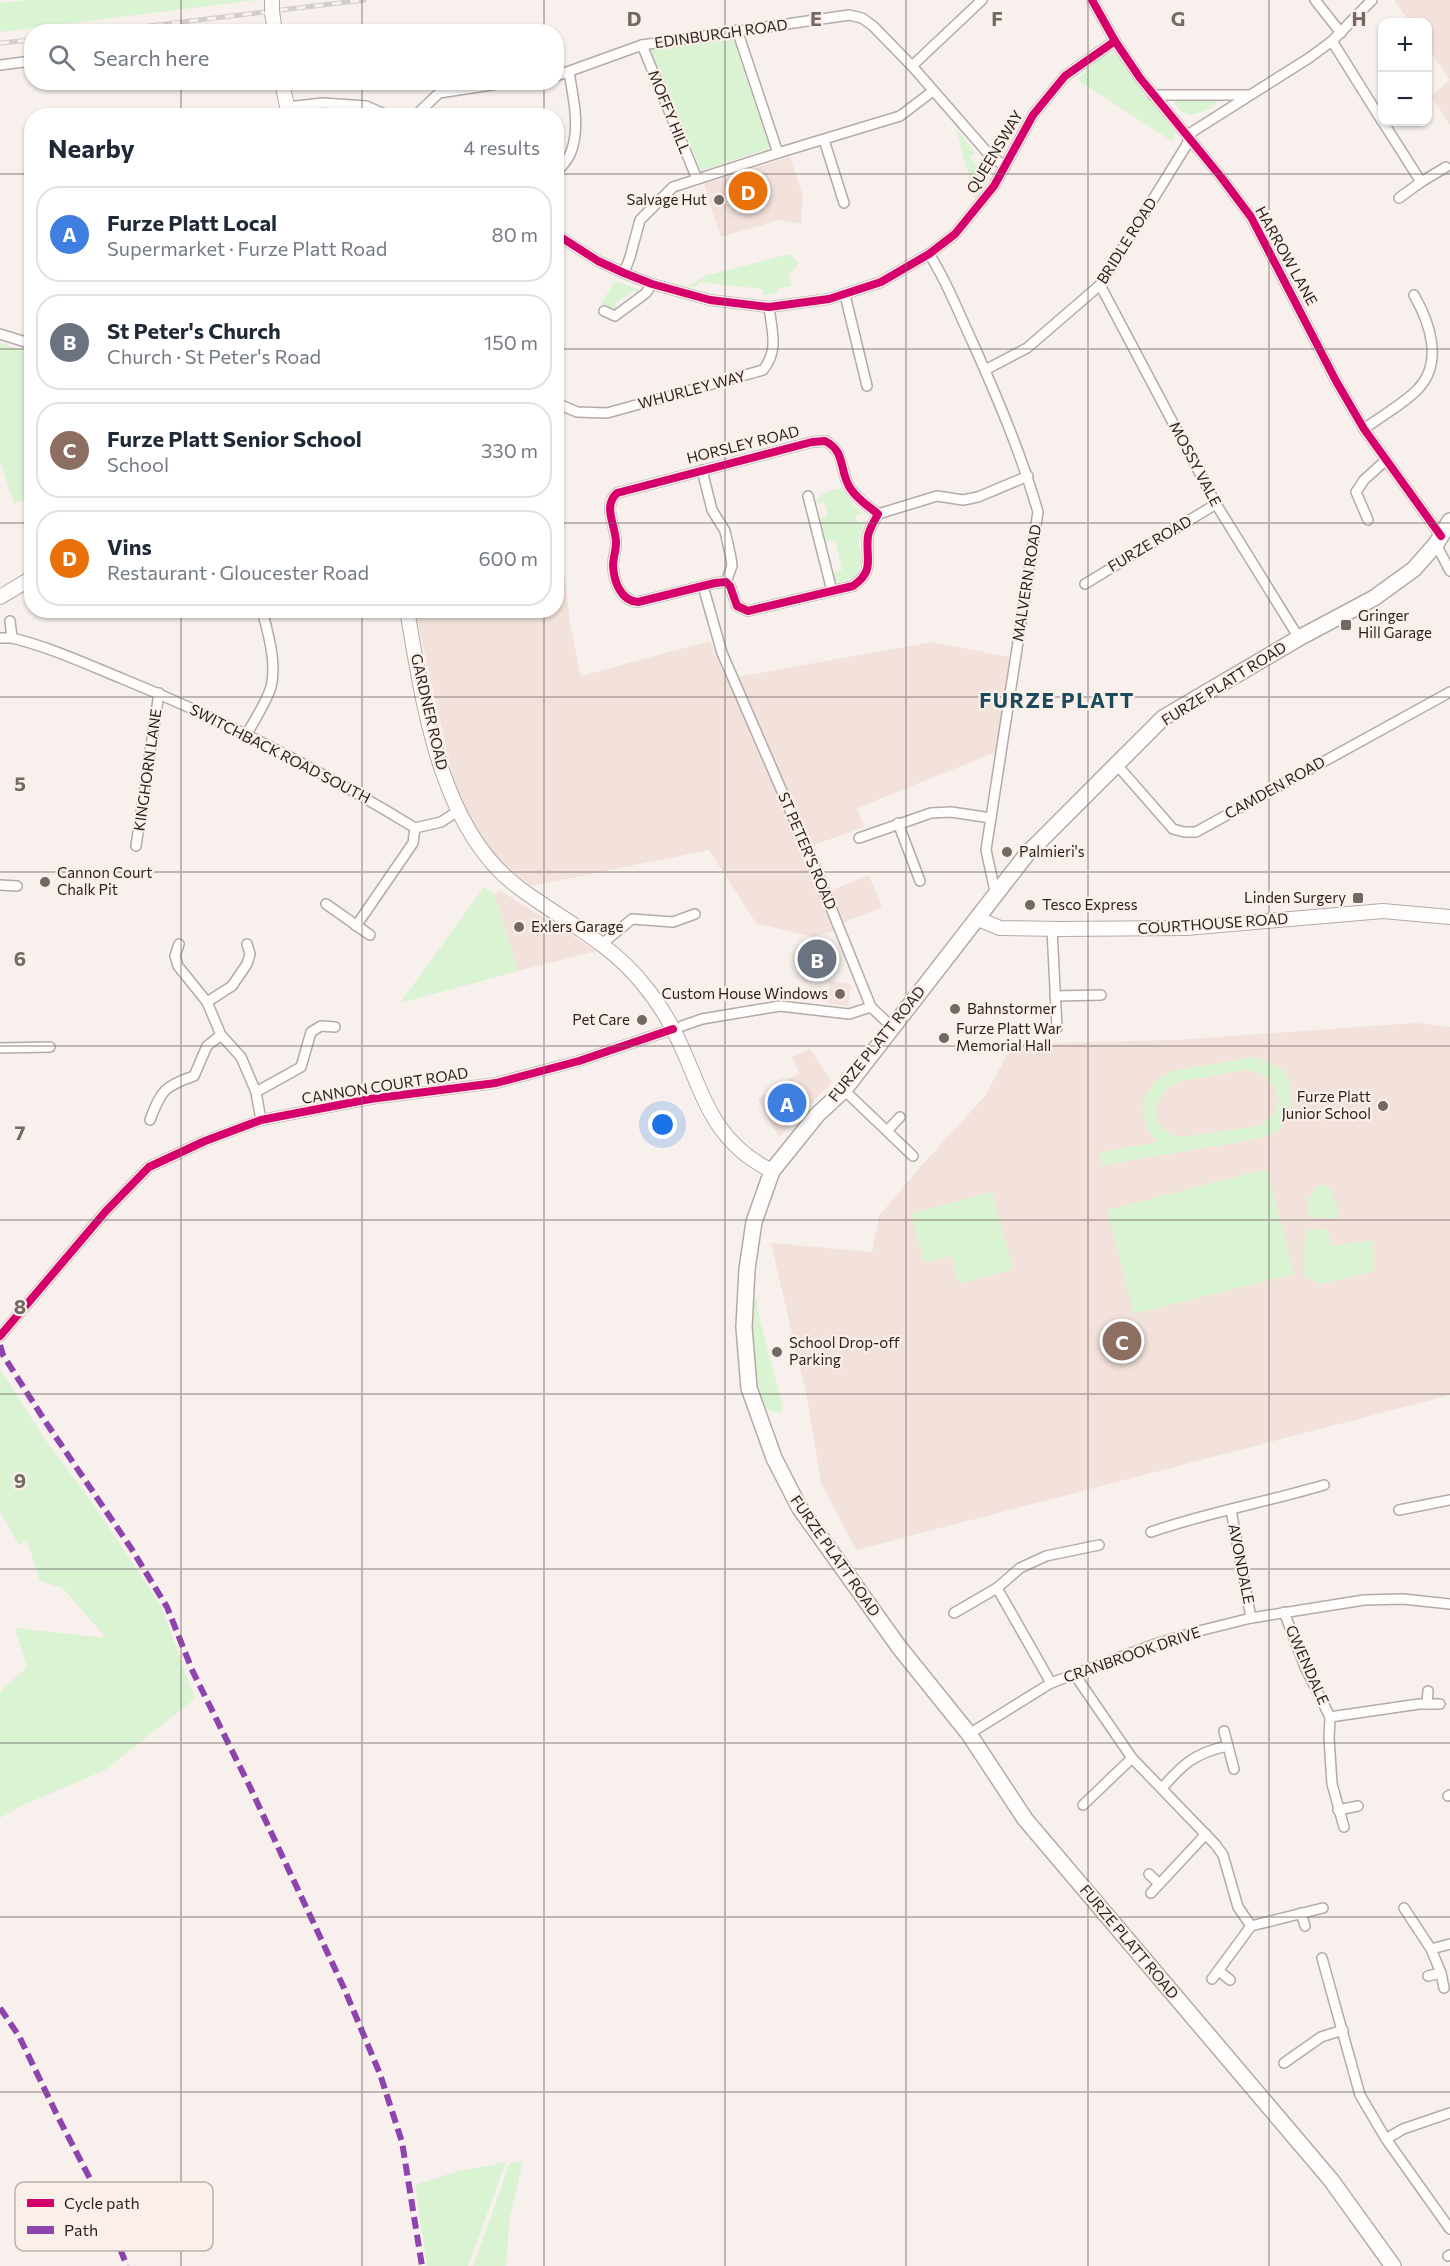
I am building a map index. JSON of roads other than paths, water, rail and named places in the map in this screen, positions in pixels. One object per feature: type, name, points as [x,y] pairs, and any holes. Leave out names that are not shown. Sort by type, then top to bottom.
[{"type":"main road","name":"FURZE PLATT ROAD","points":[[1393,2266],[1331,2180],[1025,1819],[969,1734],[899,1647],[799,1508],[774,1458],[749,1388],[744,1327],[754,1222],[772,1171],[817,1115],[844,1090],[1027,854],[1163,718],[1299,638],[1374,598],[1414,569],[1450,521]]},
{"type":"street","points":[[912,66],[982,0]]},
{"type":"street","name":"HARROW LANE","points":[[1092,0],[1115,41],[1153,95],[1251,217],[1336,381],[1438,540],[1450,571]]},
{"type":"street","points":[[1315,0],[1341,33]]},
{"type":"street","name":"BRIDLE ROAD","points":[[985,370],[1027,348],[1100,285],[1192,132],[1309,58],[1341,33],[1372,0]]},
{"type":"street","points":[[272,6],[274,24]]},
{"type":"street","name":"EDINBURGH ROAD","points":[[564,74],[642,45],[849,15],[862,18],[873,26],[912,66],[987,152],[1005,167]]},
{"type":"street","points":[[737,30],[778,153]]},
{"type":"street","name":"QUEENSWAY","points":[[564,239],[598,261],[624,273],[652,284],[710,300],[769,308],[845,295],[881,282],[929,254],[955,234],[994,186],[1033,115],[1065,76],[1115,41]]},
{"type":"street","points":[[1332,41],[1378,113]]},
{"type":"street","name":"MOFFY HILL","points":[[642,45],[697,179]]},
{"type":"street","points":[[0,64],[24,62]]},
{"type":"street","points":[[564,162],[572,151],[576,129],[569,72]]},
{"type":"street","points":[[284,90],[287,108]]},
{"type":"street","points":[[423,108],[439,93],[459,90]]},
{"type":"street","points":[[624,273],[640,220],[673,187],[900,116],[933,91]]},
{"type":"street","points":[[1153,95],[1250,95]]},
{"type":"street","points":[[301,108],[323,103],[371,108]]},
{"type":"street","points":[[1386,126],[1421,182]]},
{"type":"street","points":[[824,140],[844,203]]},
{"type":"street","points":[[1399,198],[1446,167]]},
{"type":"street","name":"MALVERN ROAD","points":[[929,254],[940,271],[985,370],[1028,476],[1038,512],[986,850],[996,896]]},
{"type":"street","points":[[604,311],[615,316],[646,292],[652,284]]},
{"type":"street","name":"MOSSY VALE","points":[[1100,285],[1216,504],[1299,638]]},
{"type":"street","points":[[845,295],[867,386]]},
{"type":"street","points":[[1365,429],[1418,389],[1433,363],[1426,316],[1414,295]]},
{"type":"street","name":"WHURLEY WAY","points":[[564,406],[577,412],[607,413],[763,370],[771,359],[773,346],[769,308]]},
{"type":"street","points":[[0,334],[24,342]]},
{"type":"street","name":"HORSLEY ROAD","points":[[703,586],[638,602],[624,597],[618,587],[613,566],[616,542],[610,507],[613,496],[621,491],[812,442],[825,441],[837,449],[851,490],[878,514]]},
{"type":"street","points":[[1368,520],[1356,492],[1364,480],[1386,460]]},
{"type":"street","points":[[702,470],[712,510],[725,531],[731,558],[732,566],[726,582]]},
{"type":"street","points":[[726,582],[730,586],[736,606],[744,611],[853,586],[861,580],[868,568],[868,535],[878,514],[937,496],[963,500],[978,497],[1028,476]]},
{"type":"street","points":[[808,496],[832,591]]},
{"type":"street","name":"FURZE ROAD","points":[[1085,584],[1216,504]]},
{"type":"street","points":[[703,586],[726,582]]},
{"type":"street","points":[[0,597],[24,584]]},
{"type":"street","name":"ST PETER'S ROAD","points":[[703,586],[716,638],[872,1007],[892,1027]]},
{"type":"street","points":[[247,734],[263,706],[271,685],[272,665],[264,618]]},
{"type":"street","name":"GARDNER ROAD","points":[[408,618],[421,685],[440,764],[458,811]]},
{"type":"street","points":[[10,621],[12,638]]},
{"type":"street","name":"SWITCHBACK ROAD SOUTH","points":[[0,638],[12,638],[41,645],[159,693],[247,734],[308,768],[346,785],[415,828]]},
{"type":"street","name":"CAMDEN ROAD","points":[[1117,765],[1173,829],[1196,832],[1450,692]]},
{"type":"street","name":"KINGHORN LANE","points":[[136,846],[159,693]]},
{"type":"street","points":[[356,926],[413,843],[415,828],[441,822],[458,811],[483,853],[499,871],[618,956],[643,984],[677,1027],[707,1109],[732,1143],[755,1163],[772,1171]]},
{"type":"street","points":[[859,838],[931,813],[951,812],[992,818]]},
{"type":"street","points":[[898,823],[920,881]]},
{"type":"street","points":[[0,885],[17,886]]},
{"type":"street","points":[[326,904],[370,935]]},
{"type":"street","name":"COURTHOUSE ROAD","points":[[978,919],[1000,928],[1052,930],[1186,928],[1383,911],[1450,917]]},
{"type":"street","points":[[602,944],[617,929],[632,919],[673,922],[695,914]]},
{"type":"street","points":[[1052,930],[1057,1028]]},
{"type":"street","points":[[179,944],[175,956],[178,966],[207,1002],[221,1035],[241,1057],[256,1092],[261,1120]]},
{"type":"street","points":[[207,1002],[232,986],[247,964],[250,954],[247,944]]},
{"type":"street","points":[[1055,996],[1101,995]]},
{"type":"street","name":"CANNON COURT ROAD","points":[[0,1336],[106,1211],[150,1167],[205,1141],[261,1120],[370,1099],[496,1083],[579,1060],[702,1019],[780,1006],[849,1014],[872,1007]]},
{"type":"street","points":[[256,1092],[302,1067],[311,1032],[321,1026],[335,1027]]},
{"type":"street","points":[[150,1120],[160,1094],[180,1081],[194,1076],[207,1046],[221,1035]]},
{"type":"street","points":[[0,1048],[50,1047]]},
{"type":"street","points":[[844,1090],[912,1156]]},
{"type":"street","points":[[887,1131],[900,1117]]},
{"type":"street","name":"AVONDALE","points":[[1151,1532],[1191,1518],[1231,1510],[1324,1485]]},
{"type":"street","points":[[1399,1510],[1450,1500]]},
{"type":"street","name":"AVONDALE","points":[[1231,1510],[1251,1618]]},
{"type":"street","points":[[954,1613],[997,1588],[1020,1568],[1046,1556],[1099,1545]]},
{"type":"street","points":[[997,1588],[1051,1683]]},
{"type":"street","name":"CRANBROOK DRIVE","points":[[969,1734],[1051,1683],[1155,1644],[1251,1618],[1364,1600],[1403,1599],[1450,1604]]},
{"type":"street","name":"GWENDALE","points":[[1284,1612],[1305,1666],[1330,1717],[1332,1784],[1344,1827]]},
{"type":"street","points":[[1075,1675],[1132,1758],[1206,1834],[1223,1855],[1238,1907],[1251,1926]]},
{"type":"street","points":[[1427,1704],[1428,1691]]},
{"type":"street","name":"GWENDALE","points":[[1330,1717],[1440,1704]]},
{"type":"street","points":[[1224,1731],[1234,1769]]},
{"type":"street","points":[[1162,1788],[1183,1764],[1207,1750],[1227,1746]]},
{"type":"street","points":[[1083,1805],[1132,1758]]},
{"type":"street","points":[[1097,1791],[1104,1801]]},
{"type":"street","points":[[1338,1810],[1358,1806]]},
{"type":"street","points":[[1150,1893],[1206,1834]]},
{"type":"street","points":[[1149,1874],[1158,1883]]},
{"type":"street","points":[[1212,1979],[1251,1926],[1323,1908]]},
{"type":"street","points":[[1404,1908],[1431,1949],[1441,1973],[1444,1988]]},
{"type":"street","points":[[1410,1916],[1420,1910]]},
{"type":"street","points":[[1301,1913],[1305,1926]]},
{"type":"street","points":[[1431,1949],[1450,1944]]},
{"type":"street","points":[[1322,1958],[1360,2095],[1386,2139],[1450,2229]]},
{"type":"street","points":[[1219,1971],[1230,1980]]},
{"type":"street","points":[[1428,1976],[1441,1973]]},
{"type":"street","points":[[1315,1977],[1327,1976]]},
{"type":"street","points":[[1284,2063],[1321,2037],[1343,2030]]},
{"type":"street","points":[[1386,2139],[1403,2129],[1450,2113]]},
{"type":"railway","points":[[166,24],[364,0]]},
{"type":"railway","points":[[0,43],[24,41]]},
{"type":"place","name":"Vins","points":[[748,191]]},
{"type":"place","name":"Salvage Hut","points":[[719,200]]},
{"type":"place","name":"Gringer Hill Garage","points":[[1346,625]]},
{"type":"place","name":"Palmieri's","points":[[1007,852]]},
{"type":"place","name":"Cannon Court Chalk Pit","points":[[45,882]]},
{"type":"place","name":"Linden Surgery","points":[[1358,898]]},
{"type":"place","name":"Tesco Express","points":[[1030,905]]},
{"type":"place","name":"Exlers Garage","points":[[519,927]]},
{"type":"place","name":"St Peter's Church","points":[[817,959]]},
{"type":"place","name":"Custom House Windows","points":[[840,994]]},
{"type":"place","name":"Bahnstormer","points":[[955,1009]]},
{"type":"place","name":"Pet Care","points":[[642,1020]]},
{"type":"place","name":"Furze Platt War Memorial Hall","points":[[944,1038]]},
{"type":"place","name":"Furze Platt Local","points":[[787,1103]]},
{"type":"place","name":"Furze Platt Junior School","points":[[1383,1106]]},
{"type":"place","name":"Furze Platt Senior School","points":[[1122,1341]]},
{"type":"place","name":"School Drop-off Parking","points":[[777,1352]]},
{"type":"district","name":"FURZE PLATT","points":[[1057,701]]}]
